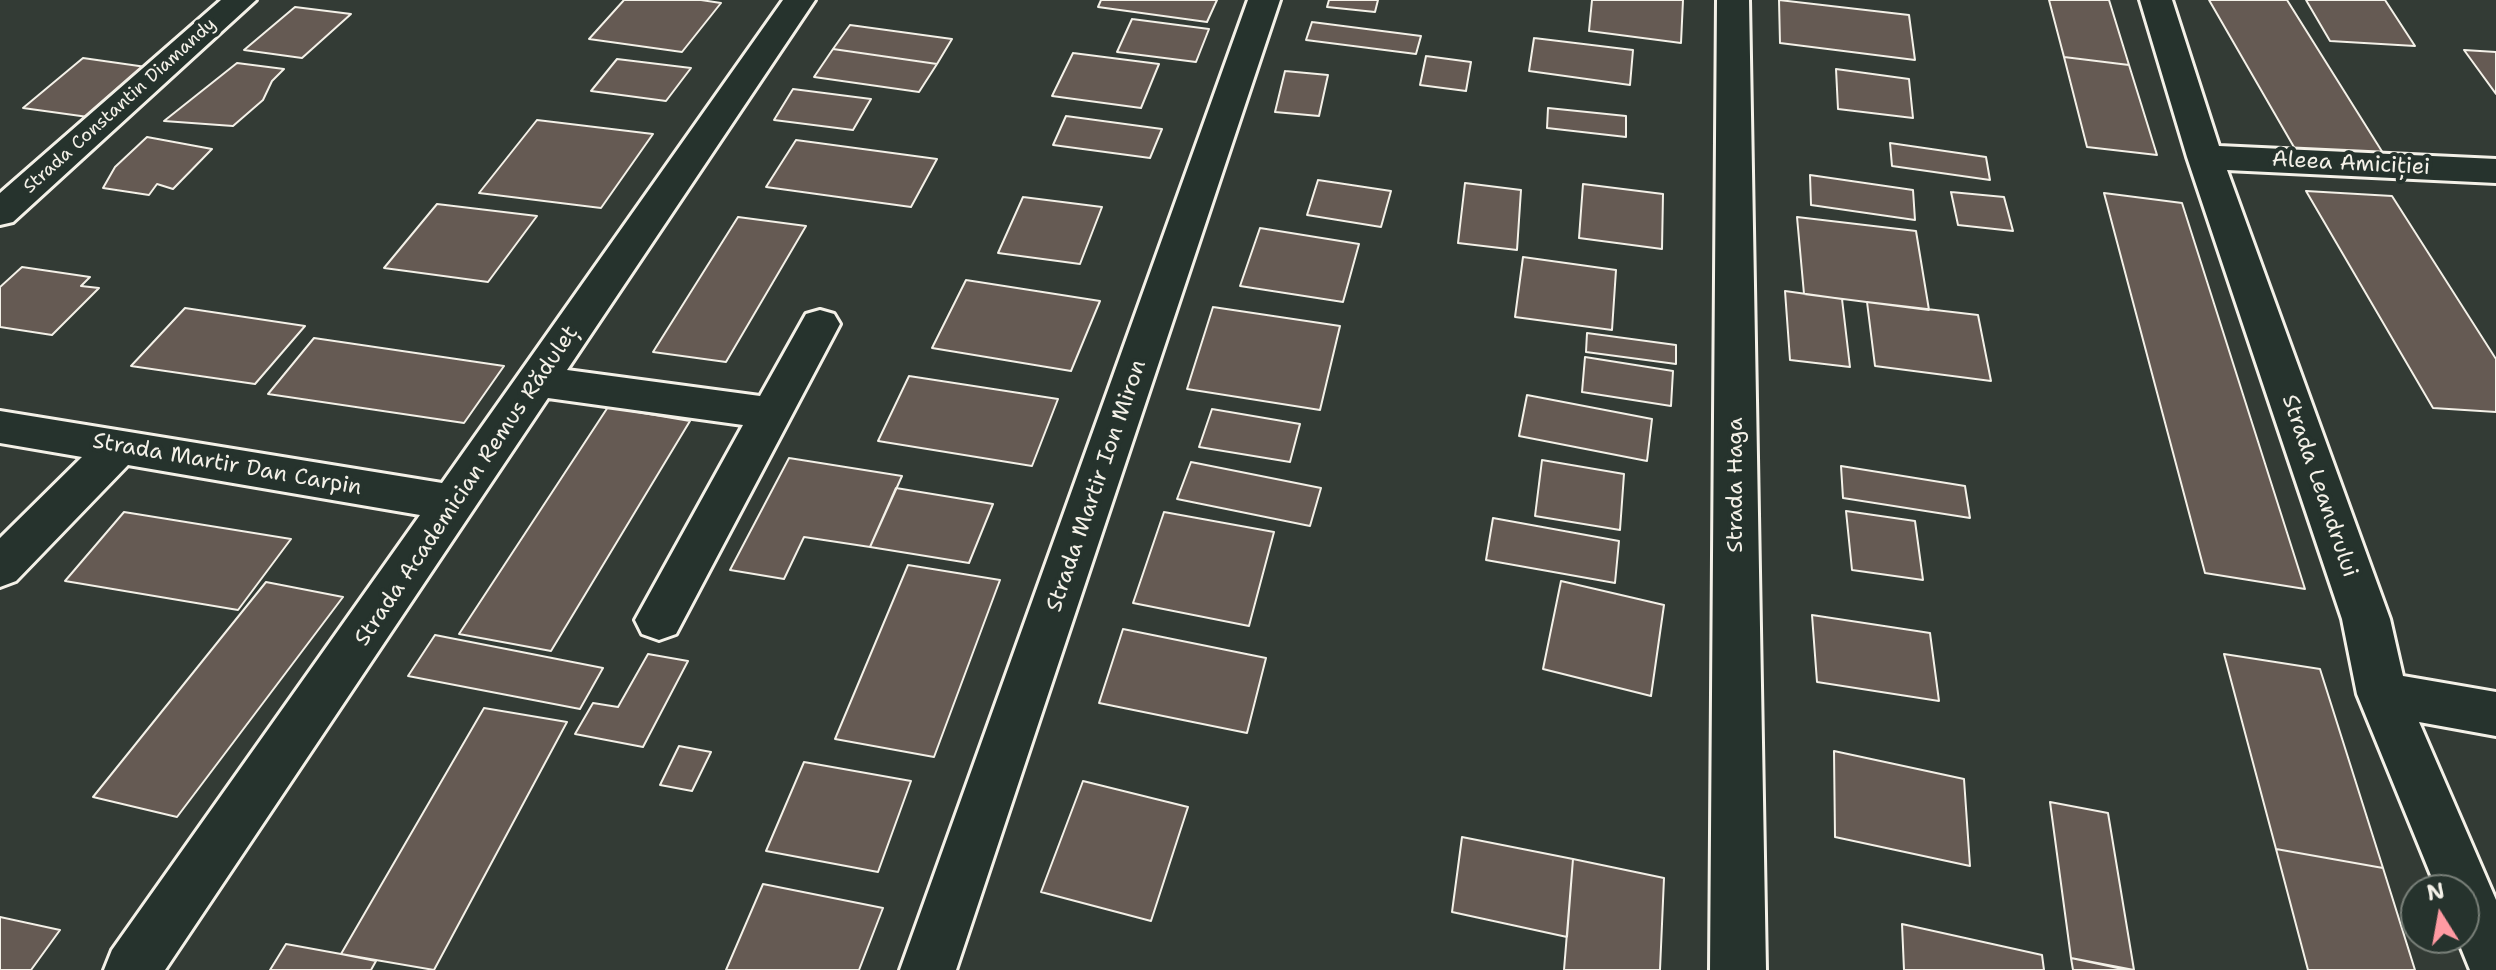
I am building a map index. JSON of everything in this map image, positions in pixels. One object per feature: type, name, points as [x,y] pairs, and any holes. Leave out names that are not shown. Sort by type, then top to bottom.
[{"type":"street","name":"Strada Constantin Diamandy","points":[[0,213],[240,0]]},
{"type":"street","name":"Strada Academician Remus Răduleț","points":[[132,970],[799,0]]},
{"type":"street","name":"Strada Martir Ion Miron","points":[[928,970],[1264,0]]},
{"type":"street","name":"Strada Haga","points":[[1733,0],[1738,970]]},
{"type":"street","name":"Strada Leandrului","points":[[2156,0],[2205,157],[2366,619],[2382,694],[2496,966]]},
{"type":"street","name":"Aleea Amiciției","points":[[2205,157],[2496,171]]},
{"type":"street","points":[[659,620],[820,324]]},
{"type":"street","points":[[538,381],[771,413]]},
{"type":"street","name":"Strada Martir Dan Carpin","points":[[0,427],[455,503]]},
{"type":"street","points":[[0,568],[119,447]]},
{"type":"street","points":[[2382,694],[2496,714]]},
{"type":"building","points":[[624,0],[721,3],[682,52],[589,39]]},
{"type":"building","points":[[1101,0],[1217,0],[1207,22],[1098,7]]},
{"type":"building","points":[[1329,0],[1378,0],[1375,12],[1327,7]]},
{"type":"building","points":[[1592,0],[1683,0],[1681,43],[1589,31]]},
{"type":"building","points":[[1779,0],[1909,15],[1915,60],[1780,43]]},
{"type":"building","points":[[2049,0],[2109,0],[2129,65],[2064,57]]},
{"type":"building","points":[[2209,0],[2287,0],[2388,161],[2298,154]]},
{"type":"building","points":[[2306,0],[2385,0],[2415,46],[2330,41]]},
{"type":"building","points":[[295,7],[351,14],[302,58],[244,50]]},
{"type":"building","points":[[1132,19],[1209,29],[1196,62],[1117,52]]},
{"type":"building","points":[[1312,22],[1421,36],[1416,54],[1306,40]]},
{"type":"building","points":[[850,25],[952,39],[937,64],[833,49]]},
{"type":"building","points":[[1534,38],[1633,50],[1630,85],[1529,71]]},
{"type":"building","points":[[833,49],[937,64],[919,92],[814,77]]},
{"type":"building","points":[[2464,50],[2496,52],[2496,94]]},
{"type":"building","points":[[1073,53],[1159,64],[1141,108],[1052,96]]},
{"type":"building","points":[[1426,56],[1471,62],[1466,91],[1420,85]]},
{"type":"building","points":[[2064,57],[2129,65],[2157,155],[2087,147]]},
{"type":"building","points":[[83,58],[146,67],[88,117],[23,108]]},
{"type":"building","points":[[617,59],[691,68],[666,101],[591,91]]},
{"type":"building","points":[[237,63],[284,69],[272,81],[263,100],[233,126],[164,121]]},
{"type":"building","points":[[1836,69],[1909,79],[1913,118],[1838,109]]},
{"type":"building","points":[[1285,71],[1328,75],[1319,116],[1275,112]]},
{"type":"building","points":[[793,89],[871,99],[853,130],[774,120]]},
{"type":"building","points":[[1548,108],[1626,116],[1626,137],[1547,128]]},
{"type":"building","points":[[1066,116],[1162,129],[1150,158],[1053,145]]},
{"type":"building","points":[[537,120],[653,134],[601,208],[479,193]]},
{"type":"building","points":[[147,137],[212,149],[173,189],[157,184],[149,195],[103,188],[115,167]]},
{"type":"building","points":[[796,140],[937,159],[911,207],[766,187]]},
{"type":"building","points":[[1890,143],[1986,157],[1990,180],[1892,166]]},
{"type":"building","points":[[1810,175],[1913,190],[1915,220],[1811,205]]},
{"type":"building","points":[[1318,180],[1391,191],[1381,227],[1307,215]]},
{"type":"building","points":[[1465,183],[1521,190],[1517,250],[1458,243]]},
{"type":"building","points":[[1583,184],[1663,194],[1662,249],[1579,238]]},
{"type":"building","points":[[2306,191],[2392,196],[2496,359],[2496,412],[2433,408]]},
{"type":"building","points":[[1951,192],[2004,197],[2013,231],[1958,225]]},
{"type":"building","points":[[2104,193],[2182,203],[2305,589],[2205,573]]},
{"type":"building","points":[[1023,197],[1102,207],[1080,264],[998,253]]},
{"type":"building","points":[[437,204],[537,216],[488,282],[384,268]]},
{"type":"building","points":[[738,217],[806,226],[726,362],[653,352]]},
{"type":"building","points":[[1797,217],[1916,231],[1929,310],[1804,294]]},
{"type":"building","points":[[1260,228],[1359,244],[1343,302],[1240,286]]},
{"type":"building","points":[[1523,257],[1616,270],[1612,330],[1515,317]]},
{"type":"building","points":[[22,267],[90,277],[81,286],[99,288],[52,335],[0,327],[0,287]]},
{"type":"building","points":[[966,280],[1100,301],[1071,371],[932,348]]},
{"type":"building","points":[[1785,291],[1842,299],[1850,367],[1790,360]]},
{"type":"building","points":[[1867,302],[1978,315],[1991,381],[1875,366]]},
{"type":"building","points":[[1213,307],[1340,326],[1320,410],[1187,389]]},
{"type":"building","points":[[185,308],[305,326],[255,384],[131,366]]},
{"type":"building","points":[[1587,333],[1676,345],[1676,364],[1586,352]]},
{"type":"building","points":[[314,338],[504,366],[464,423],[268,394]]},
{"type":"building","points":[[1585,357],[1673,371],[1671,406],[1582,392]]},
{"type":"building","points":[[909,376],[1058,399],[1032,466],[878,441]]},
{"type":"building","points":[[1527,395],[1652,419],[1647,461],[1519,436]]},
{"type":"building","points":[[608,407],[690,421],[551,651],[459,634]]},
{"type":"building","points":[[1212,409],[1300,424],[1290,462],[1199,447]]},
{"type":"building","points":[[789,458],[902,476],[870,547],[804,537],[784,579],[730,570]]},
{"type":"building","points":[[1542,460],[1624,474],[1620,530],[1535,516]]},
{"type":"building","points":[[1191,462],[1321,488],[1310,526],[1177,499]]},
{"type":"building","points":[[1841,466],[1965,486],[1970,518],[1843,498]]},
{"type":"building","points":[[896,488],[993,504],[969,563],[870,547]]},
{"type":"building","points":[[1846,511],[1915,521],[1923,580],[1852,570]]},
{"type":"building","points":[[124,512],[291,539],[238,610],[65,581]]},
{"type":"building","points":[[1164,512],[1274,532],[1249,626],[1133,603]]},
{"type":"building","points":[[1493,518],[1619,541],[1615,583],[1486,560]]},
{"type":"building","points":[[908,565],[1000,580],[934,757],[835,739]]},
{"type":"building","points":[[1561,581],[1664,605],[1651,696],[1543,669]]},
{"type":"building","points":[[266,582],[343,597],[177,817],[93,797]]},
{"type":"building","points":[[1812,615],[1930,633],[1939,701],[1817,682]]},
{"type":"building","points":[[1123,629],[1266,658],[1247,733],[1099,703]]},
{"type":"building","points":[[435,635],[603,668],[580,709],[408,676]]},
{"type":"building","points":[[648,654],[688,661],[643,747],[575,734],[593,703],[618,707]]},
{"type":"building","points":[[2224,654],[2320,669],[2383,868],[2276,849]]},
{"type":"building","points":[[484,708],[567,722],[434,970],[341,954]]},
{"type":"building","points":[[679,746],[711,752],[692,791],[660,785]]},
{"type":"building","points":[[1834,751],[1964,779],[1970,866],[1835,837]]},
{"type":"building","points":[[804,762],[911,781],[878,872],[766,851]]},
{"type":"building","points":[[1083,781],[1188,807],[1151,921],[1041,892]]},
{"type":"building","points":[[2050,802],[2108,813],[2134,970],[2071,958]]},
{"type":"building","points":[[1462,837],[1573,859],[1567,937],[1452,912]]},
{"type":"building","points":[[2276,849],[2383,868],[2400,922],[2400,954],[2410,954],[2415,970],[2308,970]]},
{"type":"building","points":[[1573,859],[1664,878],[1660,970],[1564,970]]},
{"type":"building","points":[[763,884],[883,908],[859,970],[726,970]]},
{"type":"building","points":[[0,917],[60,930],[31,970],[0,970]]},
{"type":"building","points":[[1902,924],[2042,955],[2044,970],[1904,970]]},
{"type":"building","points":[[286,944],[376,961],[371,970],[270,970]]},
{"type":"building","points":[[2071,958],[2127,970],[2073,970]]}]
